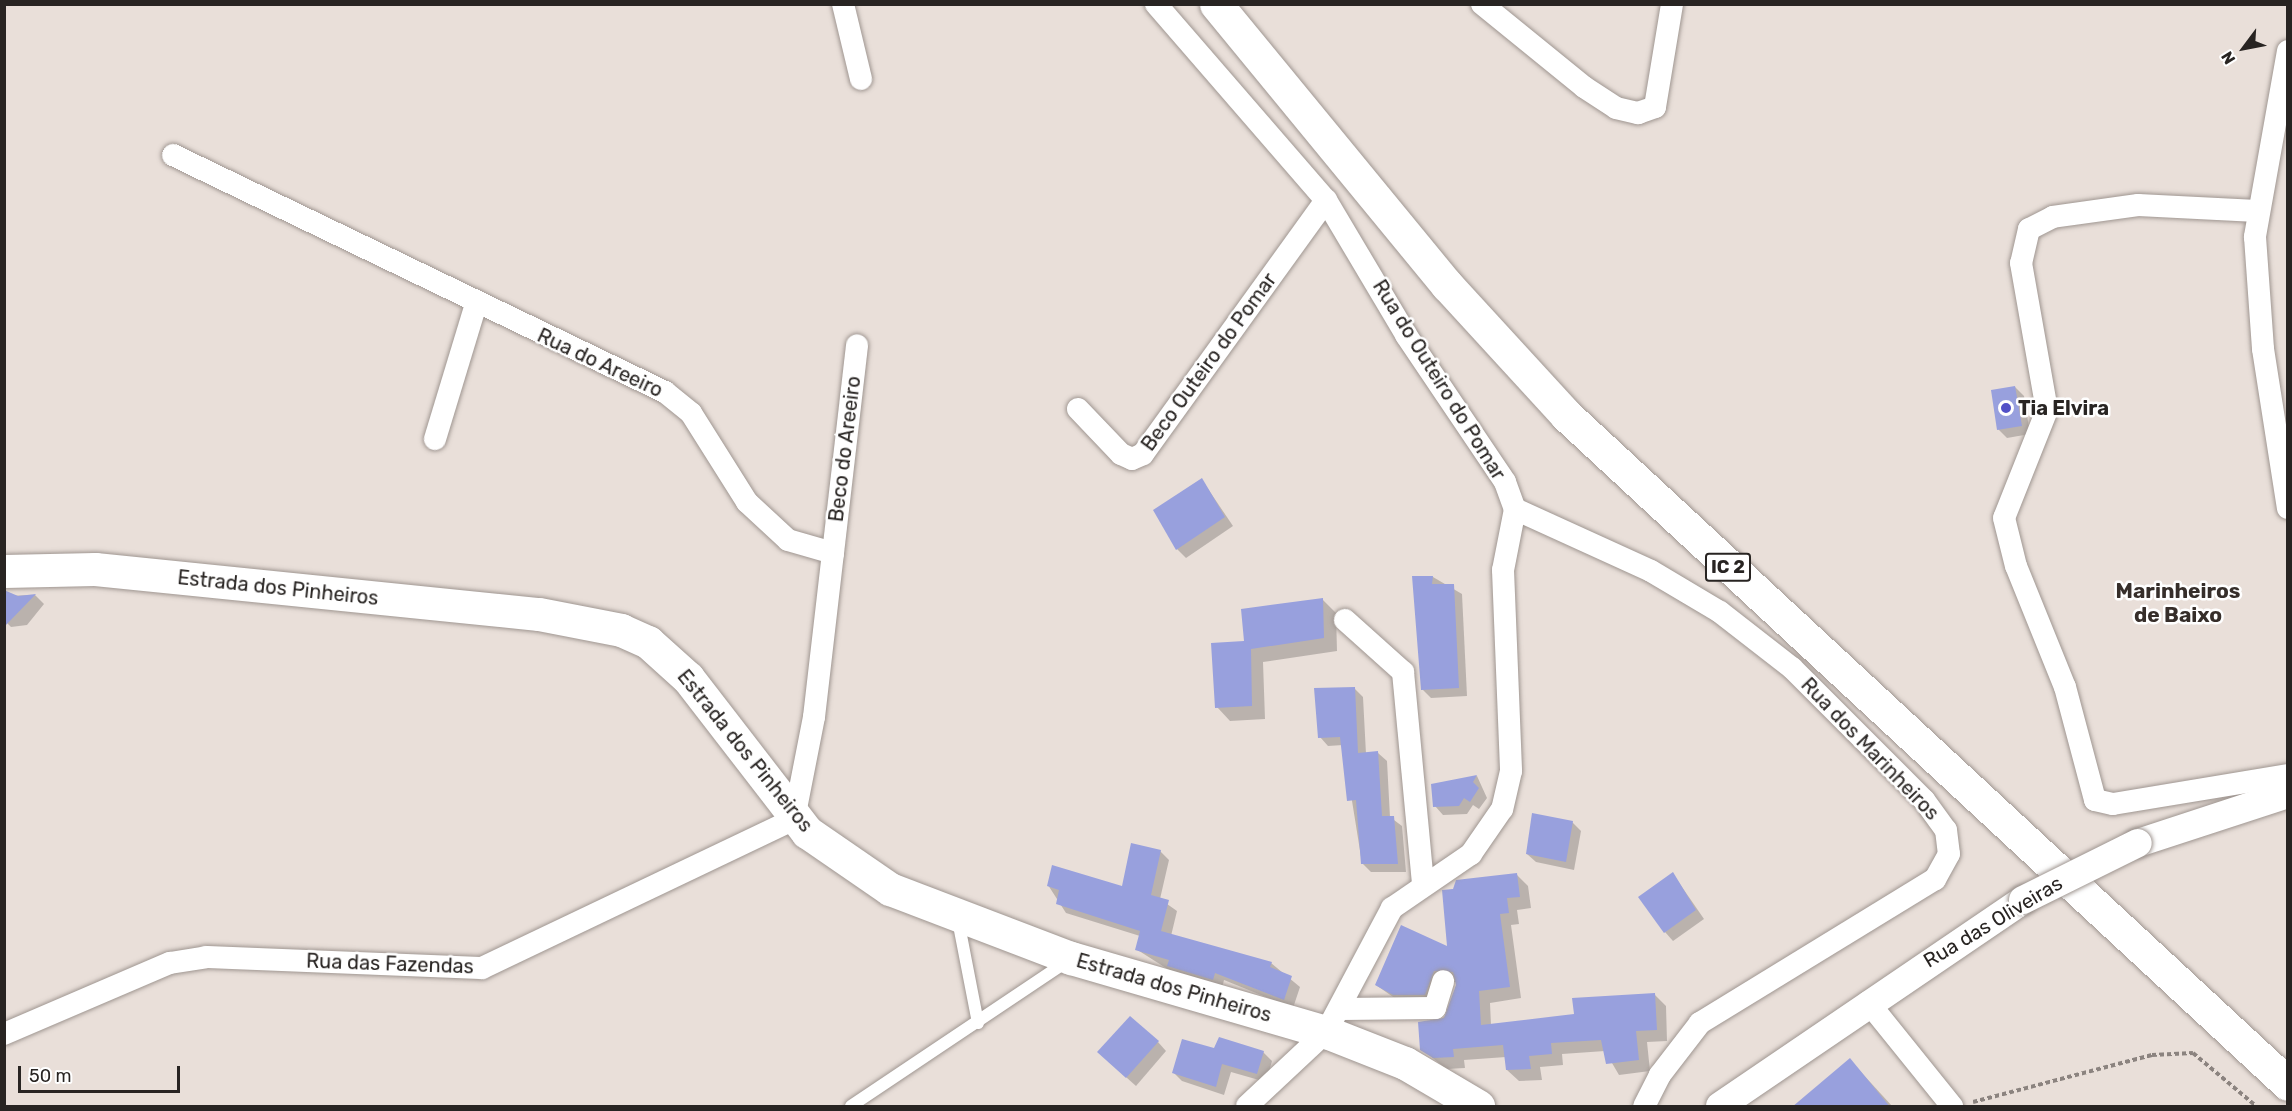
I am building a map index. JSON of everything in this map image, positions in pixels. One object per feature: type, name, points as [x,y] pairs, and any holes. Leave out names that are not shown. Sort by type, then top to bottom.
[{"type":"main road","name":"IC 2","points":[[1216,4],[1447,285],[1566,415],[2288,1084]]},
{"type":"main road","name":"IC 2","points":[[1244,4],[1465,273],[1602,419],[2288,1056]]},
{"type":"main road","name":"Estrada dos Pinheiros","points":[[4,571],[95,569],[539,614],[621,630],[654,647],[688,678],[794,819],[876,881],[958,918],[1071,958],[1333,1021],[1478,1107]]},
{"type":"street","points":[[843,4],[861,79]]},
{"type":"street","name":"Rua do Outeiro do Pomar","points":[[1156,4],[1326,200],[1406,335],[1505,482],[1515,509]]},
{"type":"street","points":[[1482,4],[1584,87],[1616,108],[1638,114],[1655,107],[1672,4]]},
{"type":"street","points":[[2288,51],[2281,116],[2257,211],[2263,349],[2288,508]]},
{"type":"street","name":"Rua do Areeiro","points":[[173,155],[476,304],[665,392],[691,413],[747,502],[788,540],[833,553]]},
{"type":"street","name":"Beco Outeiro do Pomar","points":[[1078,409],[1120,454],[1132,459],[1143,454],[1326,200]]},
{"type":"street","points":[[2257,211],[2138,205],[2053,217],[2029,229],[2021,263],[2047,410],[2004,519],[2016,566],[2040,614],[2068,695],[2095,800],[2114,804],[2288,775]]},
{"type":"street","points":[[435,439],[476,304]]},
{"type":"street","name":"Beco do Areeiro","points":[[833,553],[857,345]]},
{"type":"street","points":[[1247,1107],[1333,1021],[1375,933],[1392,908],[1485,840],[1508,790],[1503,570],[1515,509]]},
{"type":"street","name":"Rua dos Marinheiros","points":[[1515,509],[1651,571],[1720,612],[1792,668],[1924,800],[1946,830],[1949,854],[1935,879],[1700,1023],[1660,1075],[1644,1107]]},
{"type":"street","points":[[794,819],[814,717],[833,553]]},
{"type":"street","points":[[1345,620],[1403,672],[1432,880]]},
{"type":"street","name":"Rua das Oliveiras","points":[[1724,1105],[1868,1002],[2023,900],[2138,843],[2288,794]]},
{"type":"street","name":"Rua das Fazendas","points":[[4,1034],[170,963],[206,957],[482,968],[794,819]]},
{"type":"street","points":[[1333,1021],[1435,1008],[1443,981]]},
{"type":"street","points":[[1868,1002],[1959,1105]]},
{"type":"lane","points":[[958,918],[978,1023]]},
{"type":"lane","points":[[851,1107],[1071,958]]},
{"type":"path","points":[[1959,1105],[2152,1055],[2193,1053],[2256,1107]]},
{"type":"building","name":"Tia Elvira","points":[[2015,386],[2022,426],[1997,430],[1991,390]]},
{"type":"building","points":[[1202,478],[1225,517],[1176,550],[1153,510]]},
{"type":"building","points":[[1412,576],[1433,576],[1432,584],[1454,584],[1459,688],[1421,690]]},
{"type":"building","points":[[4,590],[18,596],[36,594],[4,627]]},
{"type":"building","points":[[1323,598],[1324,638],[1251,649],[1252,706],[1215,708],[1211,643],[1244,641],[1241,609]]},
{"type":"building","points":[[1355,687],[1358,753],[1378,751],[1382,816],[1394,816],[1398,864],[1361,864],[1356,800],[1347,801],[1340,737],[1318,738],[1314,688]]},
{"type":"building","points":[[1477,775],[1473,782],[1479,788],[1470,802],[1464,798],[1459,806],[1433,807],[1431,784]]},
{"type":"building","points":[[1532,813],[1573,821],[1566,862],[1526,854]]},
{"type":"building","points":[[1131,843],[1161,850],[1151,895],[1169,900],[1161,931],[1272,962],[1270,967],[1292,976],[1284,1000],[1215,973],[1213,980],[1167,966],[1169,960],[1135,950],[1140,931],[1056,904],[1059,890],[1047,886],[1052,865],[1122,886]]},
{"type":"building","points":[[1673,872],[1696,910],[1664,933],[1638,897]]},
{"type":"building","points":[[1517,873],[1520,897],[1507,898],[1509,913],[1500,914],[1510,987],[1479,991],[1481,1025],[1574,1014],[1572,998],[1655,993],[1657,1030],[1636,1031],[1639,1060],[1606,1064],[1601,1040],[1551,1043],[1552,1054],[1529,1056],[1531,1069],[1506,1070],[1503,1045],[1453,1049],[1454,1057],[1433,1058],[1420,1050],[1418,1022],[1444,1018],[1456,985],[1453,972],[1434,971],[1425,995],[1393,995],[1375,985],[1401,925],[1447,946],[1442,890],[1453,889],[1456,880]]},
{"type":"building","points":[[1130,1016],[1159,1041],[1126,1078],[1097,1052]]},
{"type":"building","points":[[1219,1037],[1264,1051],[1257,1074],[1222,1064],[1216,1087],[1172,1073],[1182,1039],[1214,1048]]},
{"type":"building","points":[[1850,1058],[1890,1107],[1792,1107]]},
{"type":"place","name":"Tia Elvira","points":[[2006,408]]},
{"type":"district","name":"Marinheiros de Baixo","points":[[2178,603]]}]
